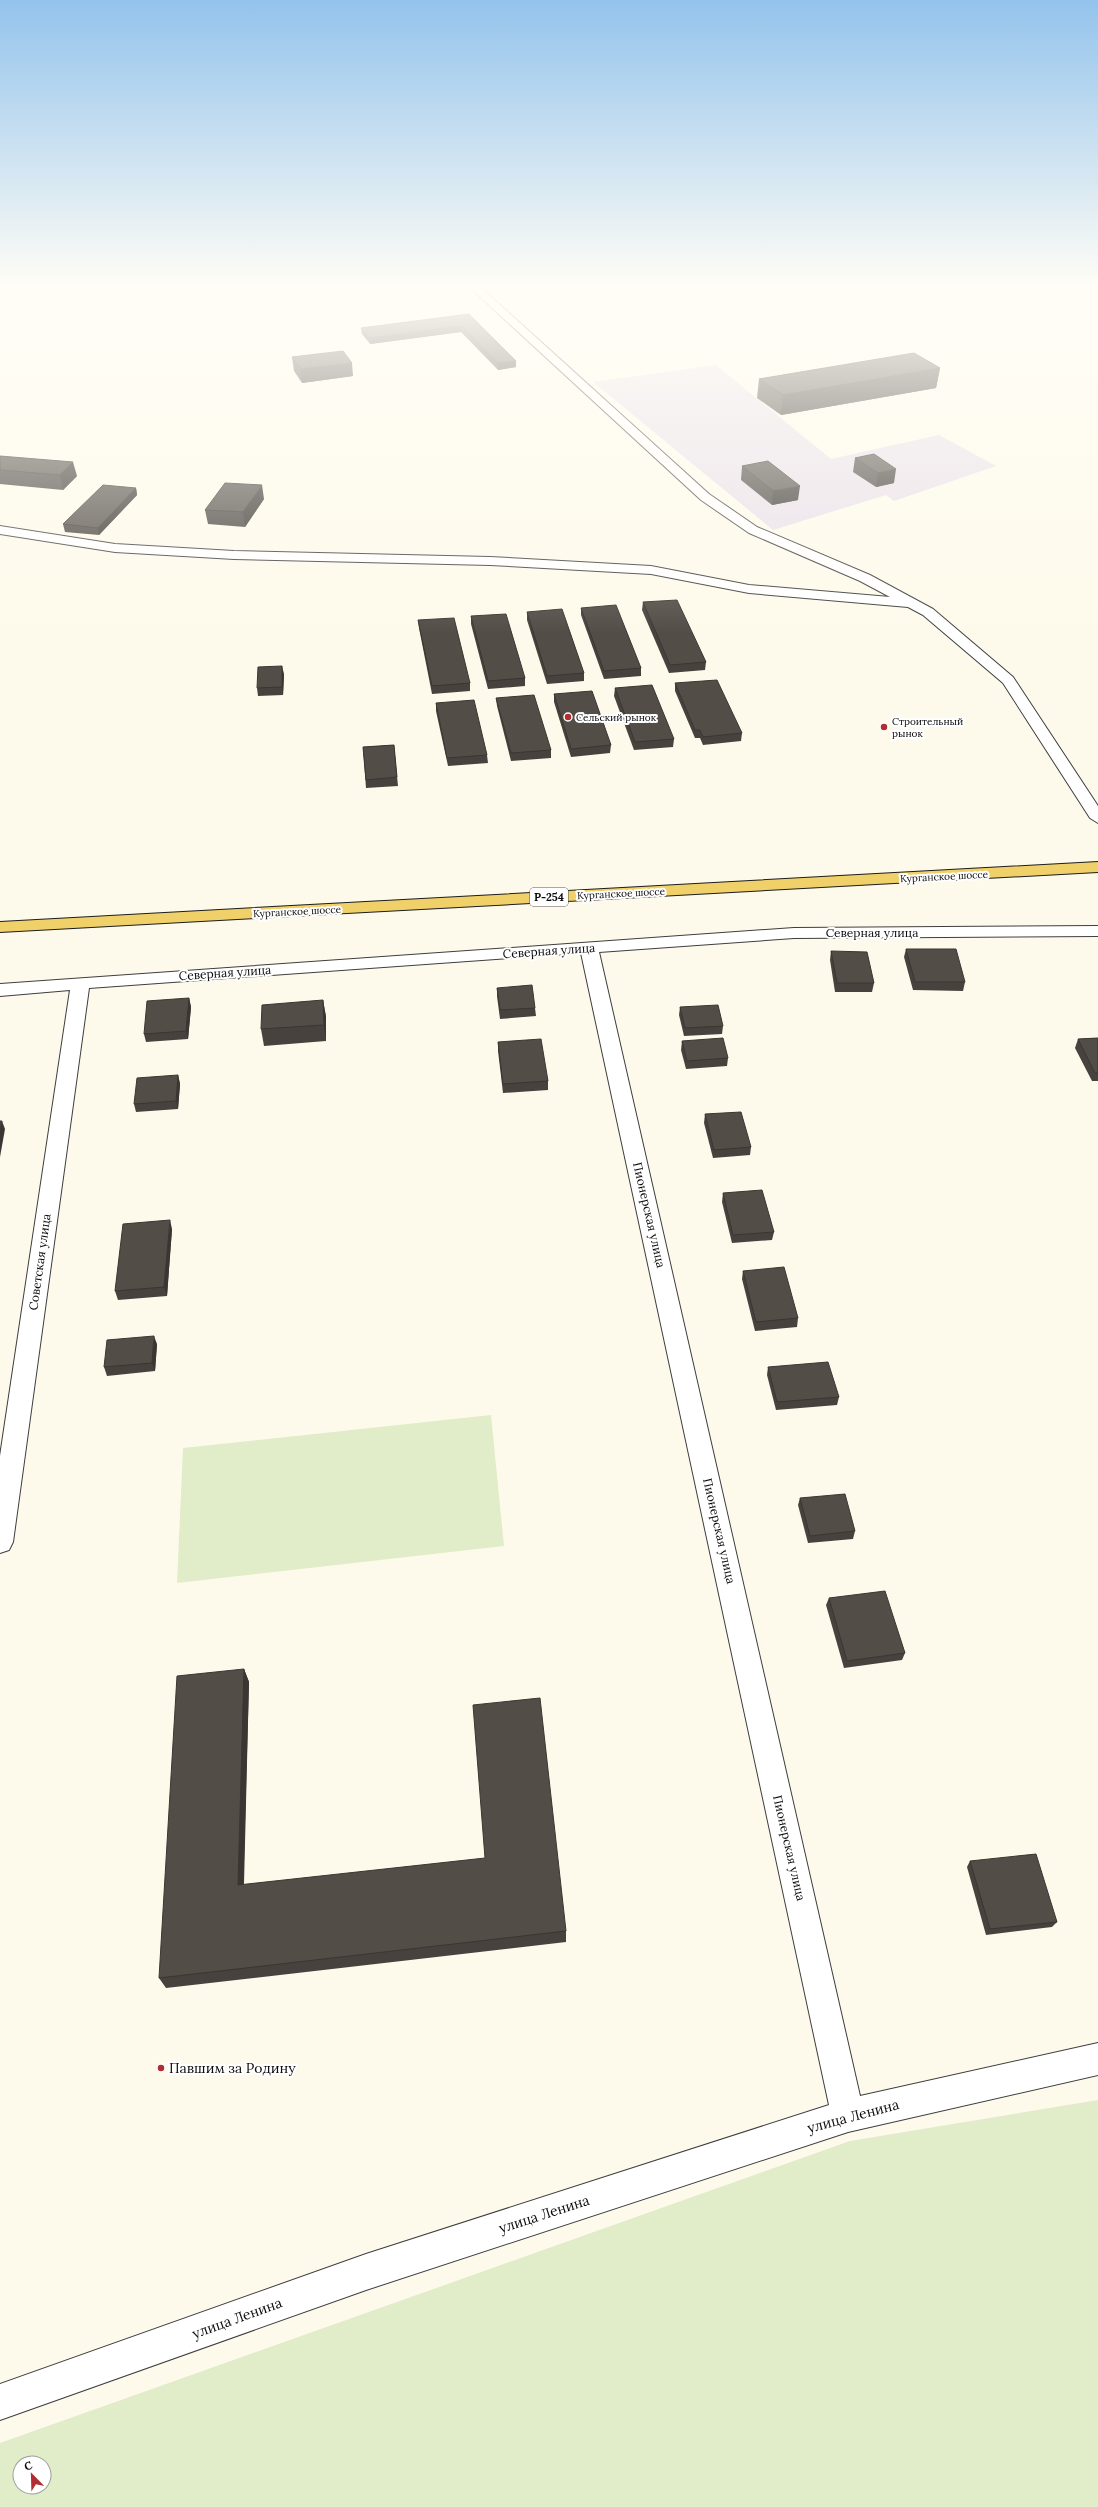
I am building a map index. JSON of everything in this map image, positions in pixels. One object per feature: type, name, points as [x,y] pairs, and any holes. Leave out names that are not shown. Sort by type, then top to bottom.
[{"type":"main road","name":"Курганское шоссе","points":[[0,927],[1098,867]]},
{"type":"street","points":[[598,400],[705,497],[753,530],[837,566],[928,612],[1008,680],[1098,818]]},
{"type":"street","points":[[0,530],[116,548],[234,555],[490,561],[651,570],[749,589],[911,603]]},
{"type":"street","points":[[799,593],[828,582],[836,576],[837,566]]},
{"type":"street","name":"Северная улица","points":[[0,990],[80,982],[794,933],[1098,931]]},
{"type":"street","name":"Пионерская улица","points":[[589,948],[848,2114]]},
{"type":"street","name":"Советская улица","points":[[0,1542],[80,982]]},
{"type":"street","name":"улица Ленина","points":[[0,2402],[366,2272],[848,2114],[1098,2059]]},
{"type":"shaded area","points":[[615,400],[759,400],[831,459],[939,435],[996,466],[894,501],[886,495],[773,530]]},
{"type":"green space","points":[[491,1415],[504,1546],[177,1583],[183,1448]]},
{"type":"green space","points":[[1098,2100],[1098,2507],[0,2507],[0,2443],[850,2141]]},
{"type":"building","points":[[874,454],[896,469],[878,473],[855,458]]},
{"type":"building","points":[[0,456],[73,462],[60,475],[0,470]]},
{"type":"building","points":[[768,461],[800,486],[773,491],[742,466]]},
{"type":"building","points":[[225,483],[262,485],[243,512],[205,510]]},
{"type":"building","points":[[103,485],[136,488],[98,528],[63,524]]},
{"type":"building","points":[[677,600],[706,662],[670,665],[643,602]]},
{"type":"building","points":[[616,605],[641,668],[604,671],[581,608]]},
{"type":"building","points":[[562,609],[584,673],[547,676],[527,612]]},
{"type":"building","points":[[506,614],[525,678],[488,681],[471,616]]},
{"type":"building","points":[[454,618],[470,683],[432,686],[418,620]]},
{"type":"building","points":[[282,666],[282,687],[257,688],[258,667]]},
{"type":"building","points":[[717,680],[742,733],[703,737],[700,730],[695,730],[675,683]]},
{"type":"building","points":[[652,685],[674,739],[635,742],[615,688]]},
{"type":"building","points":[[592,691],[611,745],[571,749],[554,694]]},
{"type":"building","points":[[534,695],[551,750],[511,753],[496,698]]},
{"type":"building","points":[[474,700],[487,755],[447,758],[436,703]]},
{"type":"building","points":[[394,745],[397,777],[366,780],[363,747]]},
{"type":"building","points":[[906,949],[956,949],[965,982],[915,982]]},
{"type":"building","points":[[831,951],[867,952],[874,983],[837,983]]},
{"type":"building","points":[[532,985],[535,1008],[500,1010],[497,988]]},
{"type":"building","points":[[189,998],[186,1031],[144,1034],[147,1001]]},
{"type":"building","points":[[323,1000],[324,1025],[261,1029],[262,1005]]},
{"type":"building","points":[[718,1005],[723,1026],[685,1028],[680,1007]]},
{"type":"building","points":[[723,1038],[728,1058],[687,1061],[682,1041]]},
{"type":"building","points":[[1098,1038],[1098,1073],[1095,1073],[1078,1039]]},
{"type":"building","points":[[541,1039],[548,1081],[503,1084],[498,1042]]},
{"type":"building","points":[[178,1075],[176,1101],[134,1104],[137,1078]]},
{"type":"building","points":[[741,1112],[751,1147],[714,1150],[705,1114]]},
{"type":"building","points":[[762,1190],[774,1232],[733,1235],[723,1193]]},
{"type":"building","points":[[170,1220],[164,1287],[115,1291],[123,1224]]},
{"type":"building","points":[[784,1267],[798,1318],[756,1322],[743,1271]]},
{"type":"building","points":[[154,1336],[152,1363],[104,1367],[107,1340]]},
{"type":"building","points":[[828,1362],[839,1397],[777,1402],[768,1367]]},
{"type":"building","points":[[845,1494],[855,1531],[810,1536],[800,1498]]},
{"type":"building","points":[[885,1591],[905,1653],[847,1661],[829,1598]]},
{"type":"building","points":[[244,1669],[238,1885],[485,1858],[473,1705],[540,1698],[566,1931],[159,1978],[177,1676]]},
{"type":"building","points":[[1036,1854],[1057,1922],[990,1929],[970,1861]]},
{"type":"place","name":"Сельский рынок","points":[[568,717]]},
{"type":"place","name":"Строительный рынок","points":[[884,727]]},
{"type":"place","name":"Павшим за Родину","points":[[161,2068]]}]
